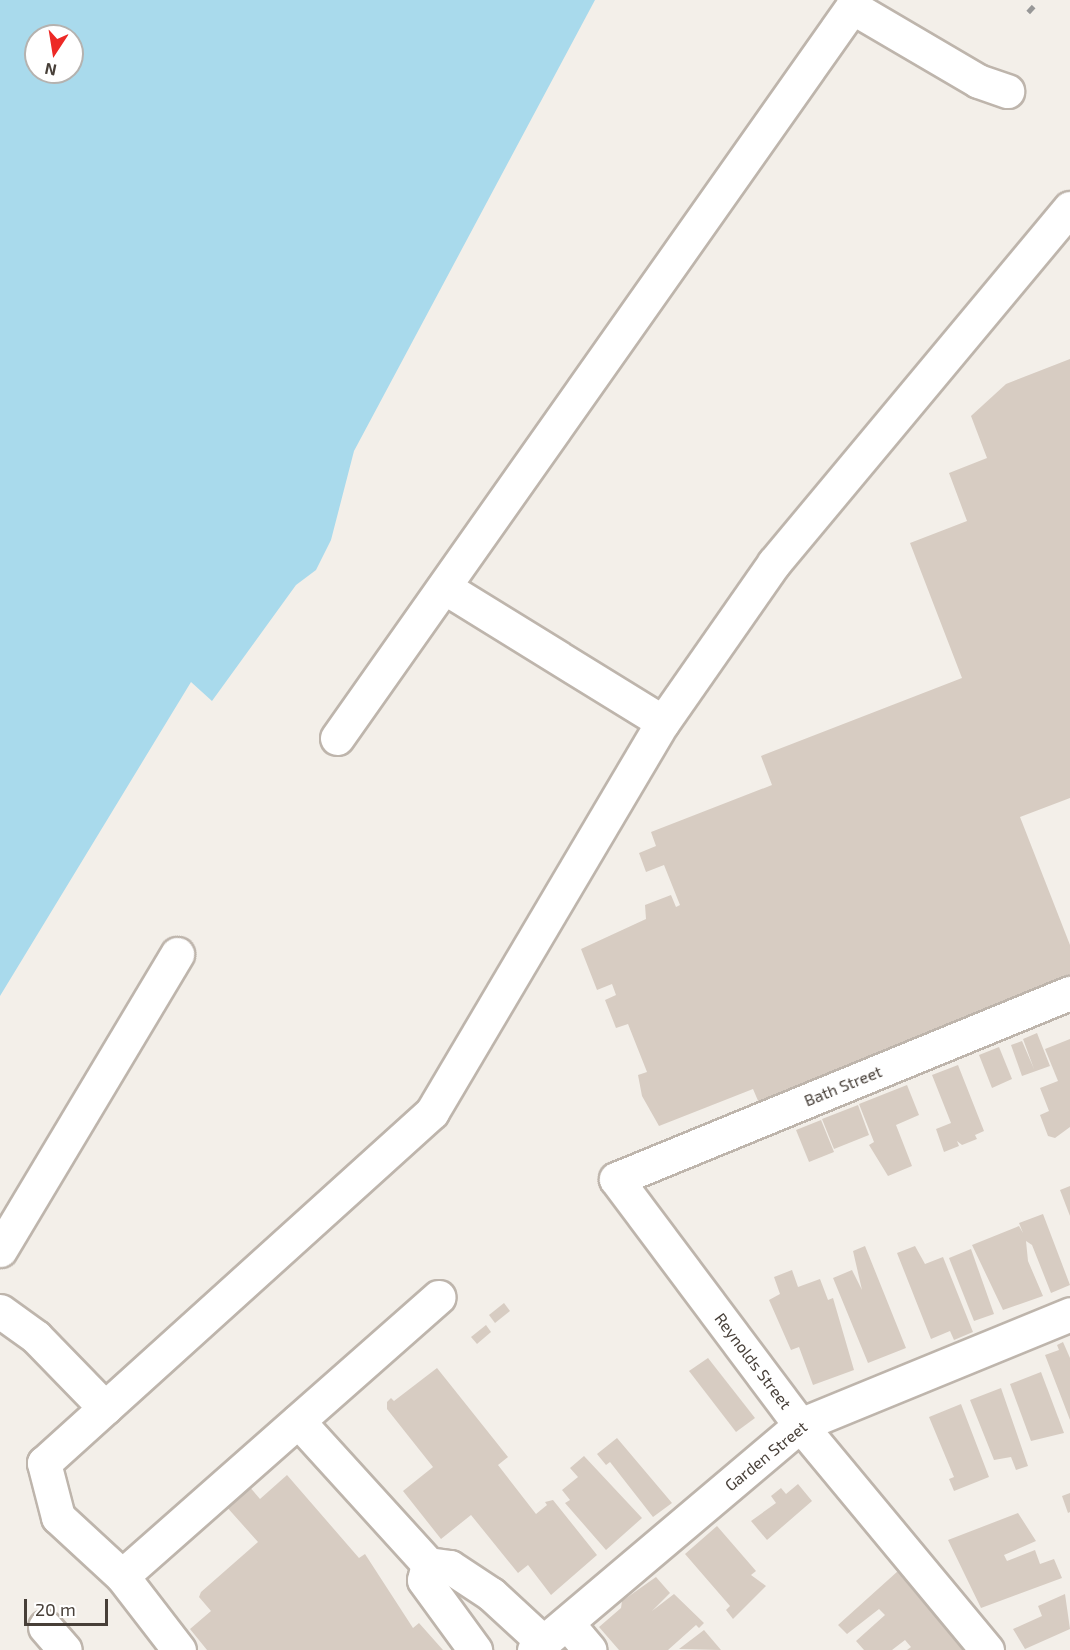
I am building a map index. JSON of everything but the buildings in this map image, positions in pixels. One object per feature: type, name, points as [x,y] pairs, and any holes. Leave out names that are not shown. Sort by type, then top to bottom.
[{"type":"street","points":[[337,738],[852,7],[978,81],[1006,91]]},
{"type":"street","points":[[179,1650],[122,1576],[58,1517],[44,1463],[432,1112],[663,722],[774,563],[1070,208]]},
{"type":"street","points":[[444,587],[663,722]]},
{"type":"street","points":[[0,1250],[177,954]]},
{"type":"street","name":"Bath Street","points":[[616,1179],[1070,993]]},
{"type":"street","name":"Reynolds Street","points":[[616,1179],[800,1425],[987,1650]]},
{"type":"street","points":[[122,1576],[438,1297]]},
{"type":"street","points":[[0,1311],[36,1337],[105,1408]]},
{"type":"street","name":"Garden Street","points":[[548,1638],[800,1425],[1070,1314]]},
{"type":"street","points":[[298,1421],[428,1564],[450,1567],[491,1594],[548,1638],[590,1650]]},
{"type":"street","points":[[428,1564],[424,1580],[475,1650]]},
{"type":"water","points":[[0,0],[595,0],[354,451],[331,540],[316,570],[296,585],[212,701],[191,682],[0,996]]},
{"type":"railway","points":[[1028,12],[1039,0]]}]
